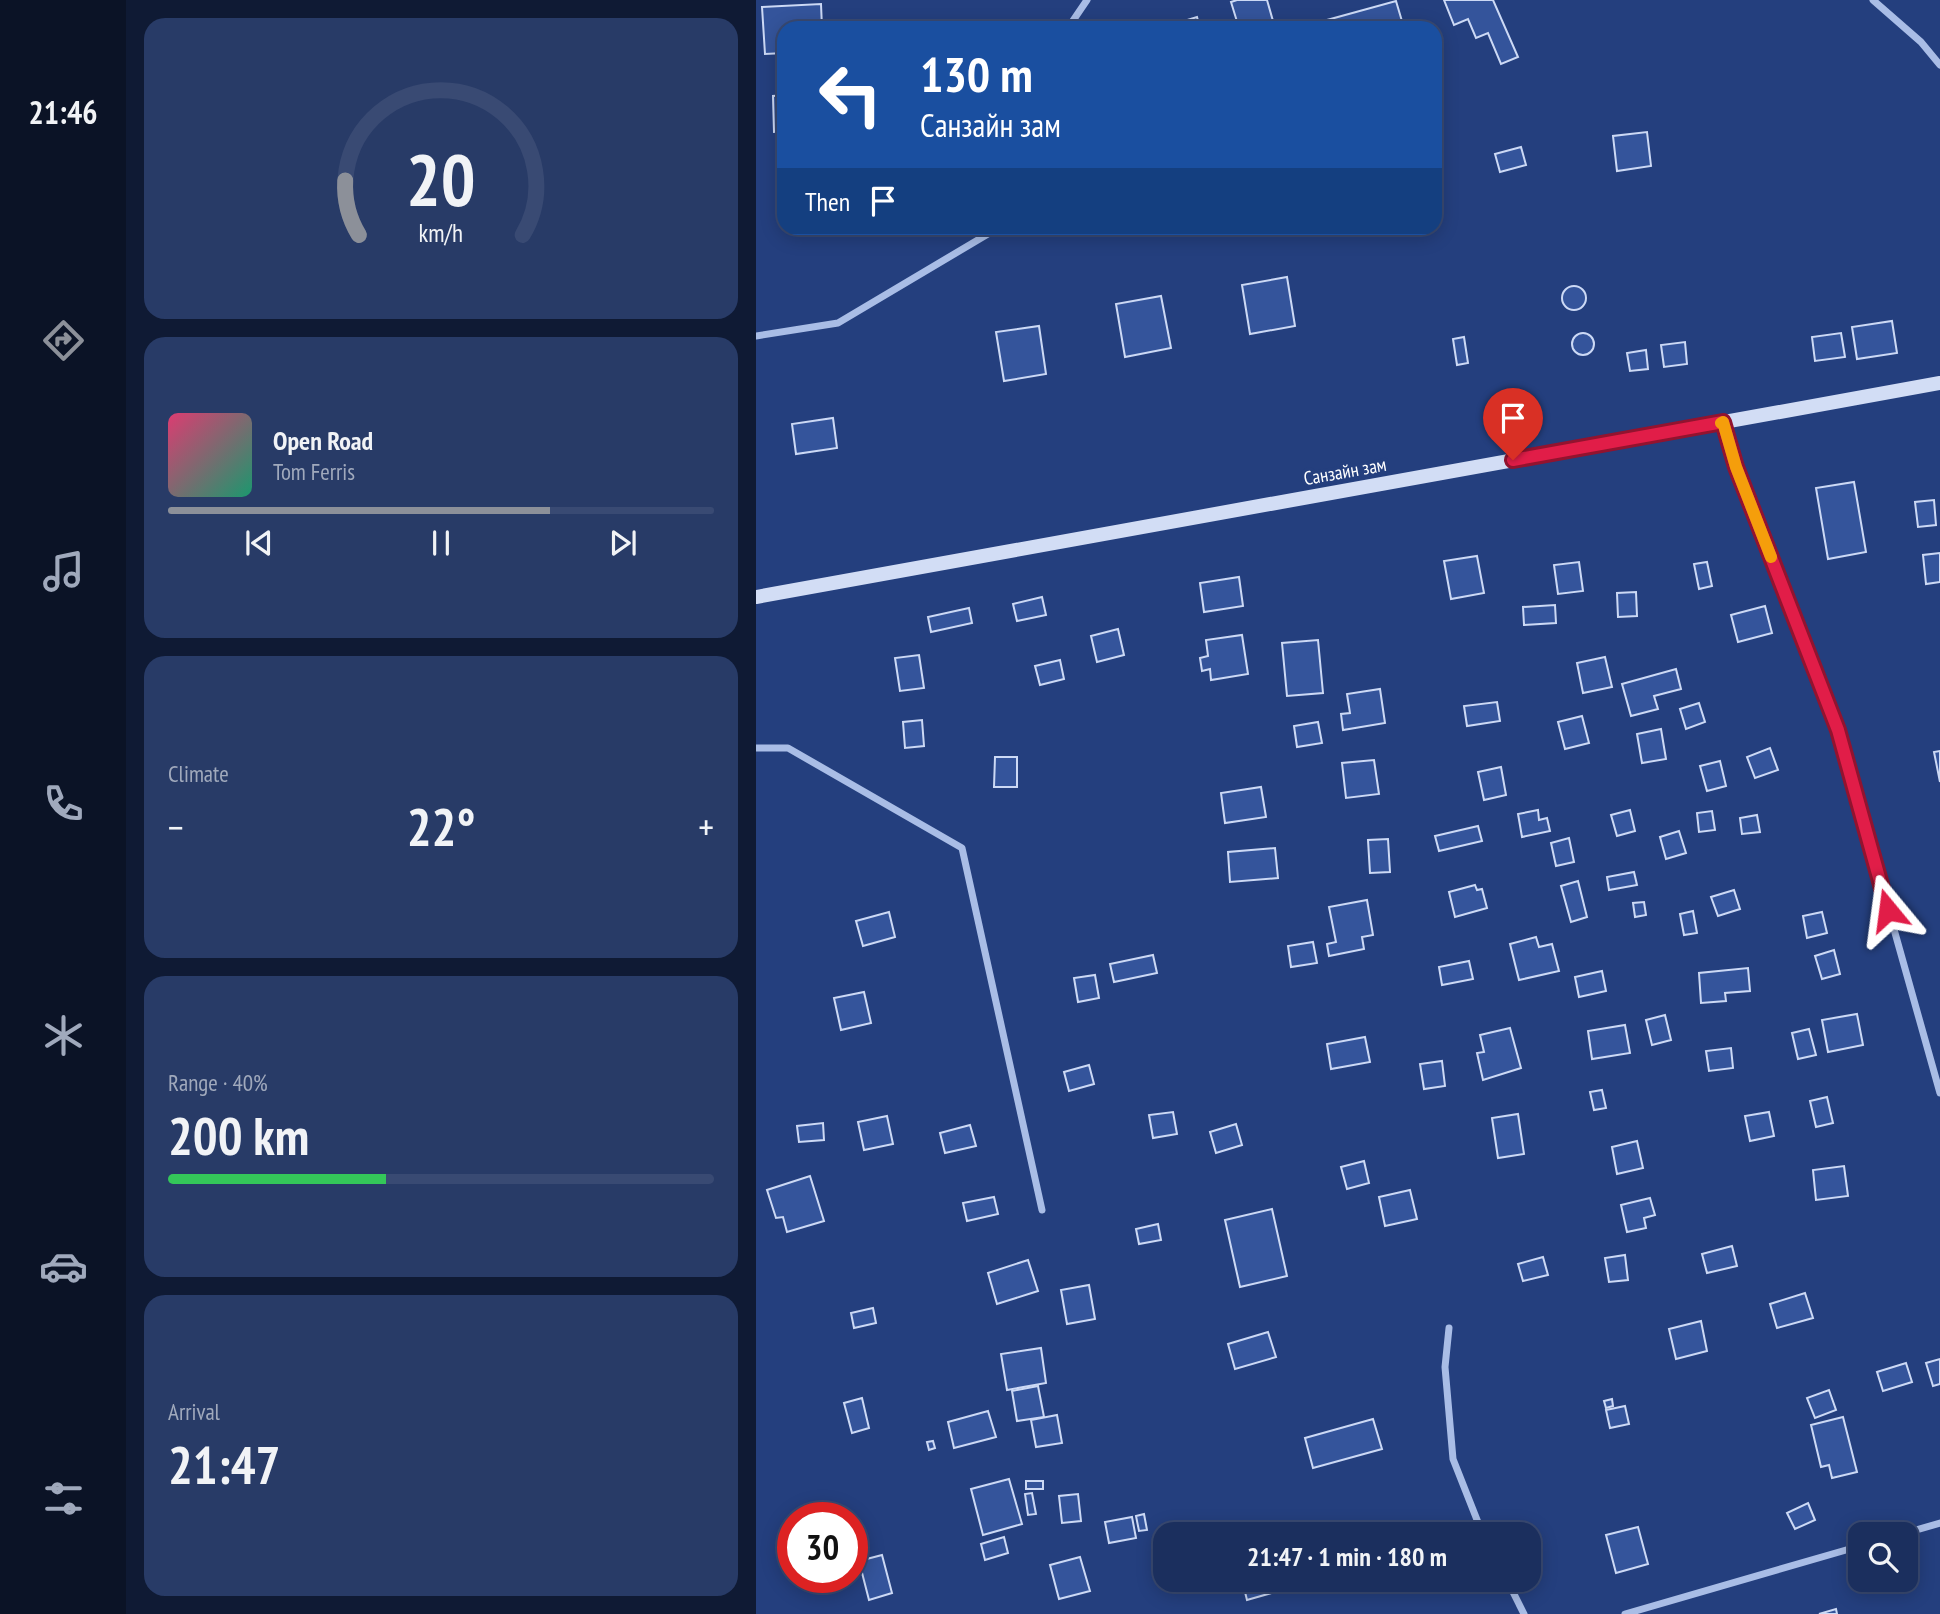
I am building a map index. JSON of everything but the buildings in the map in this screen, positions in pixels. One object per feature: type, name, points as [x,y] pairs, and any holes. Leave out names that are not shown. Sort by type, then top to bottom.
[{"type":"main road","name":"Санзайн зам","points":[[756,597],[1940,383]]},
{"type":"street","points":[[1073,21],[1087,0]]},
{"type":"street","points":[[1873,0],[1921,42],[1940,65]]},
{"type":"street","points":[[756,336],[838,323],[986,235]]},
{"type":"street","points":[[1723,422],[1736,467],[1838,730],[1940,1093]]},
{"type":"street","points":[[756,748],[788,748],[962,848],[1042,1210]]},
{"type":"street","points":[[1449,1328],[1445,1367],[1453,1460],[1478,1522]]},
{"type":"street","points":[[1918,1529],[1940,1523]]},
{"type":"street","points":[[1625,1614],[1848,1549]]},
{"type":"street","points":[[1513,1592],[1524,1614]]},
{"type":"slow traffic","points":[[1721,423],[1723,422],[1736,467],[1771,557]]},
{"type":"route","points":[[1513,460],[1723,422],[1736,467],[1838,730],[1888,910]]}]
